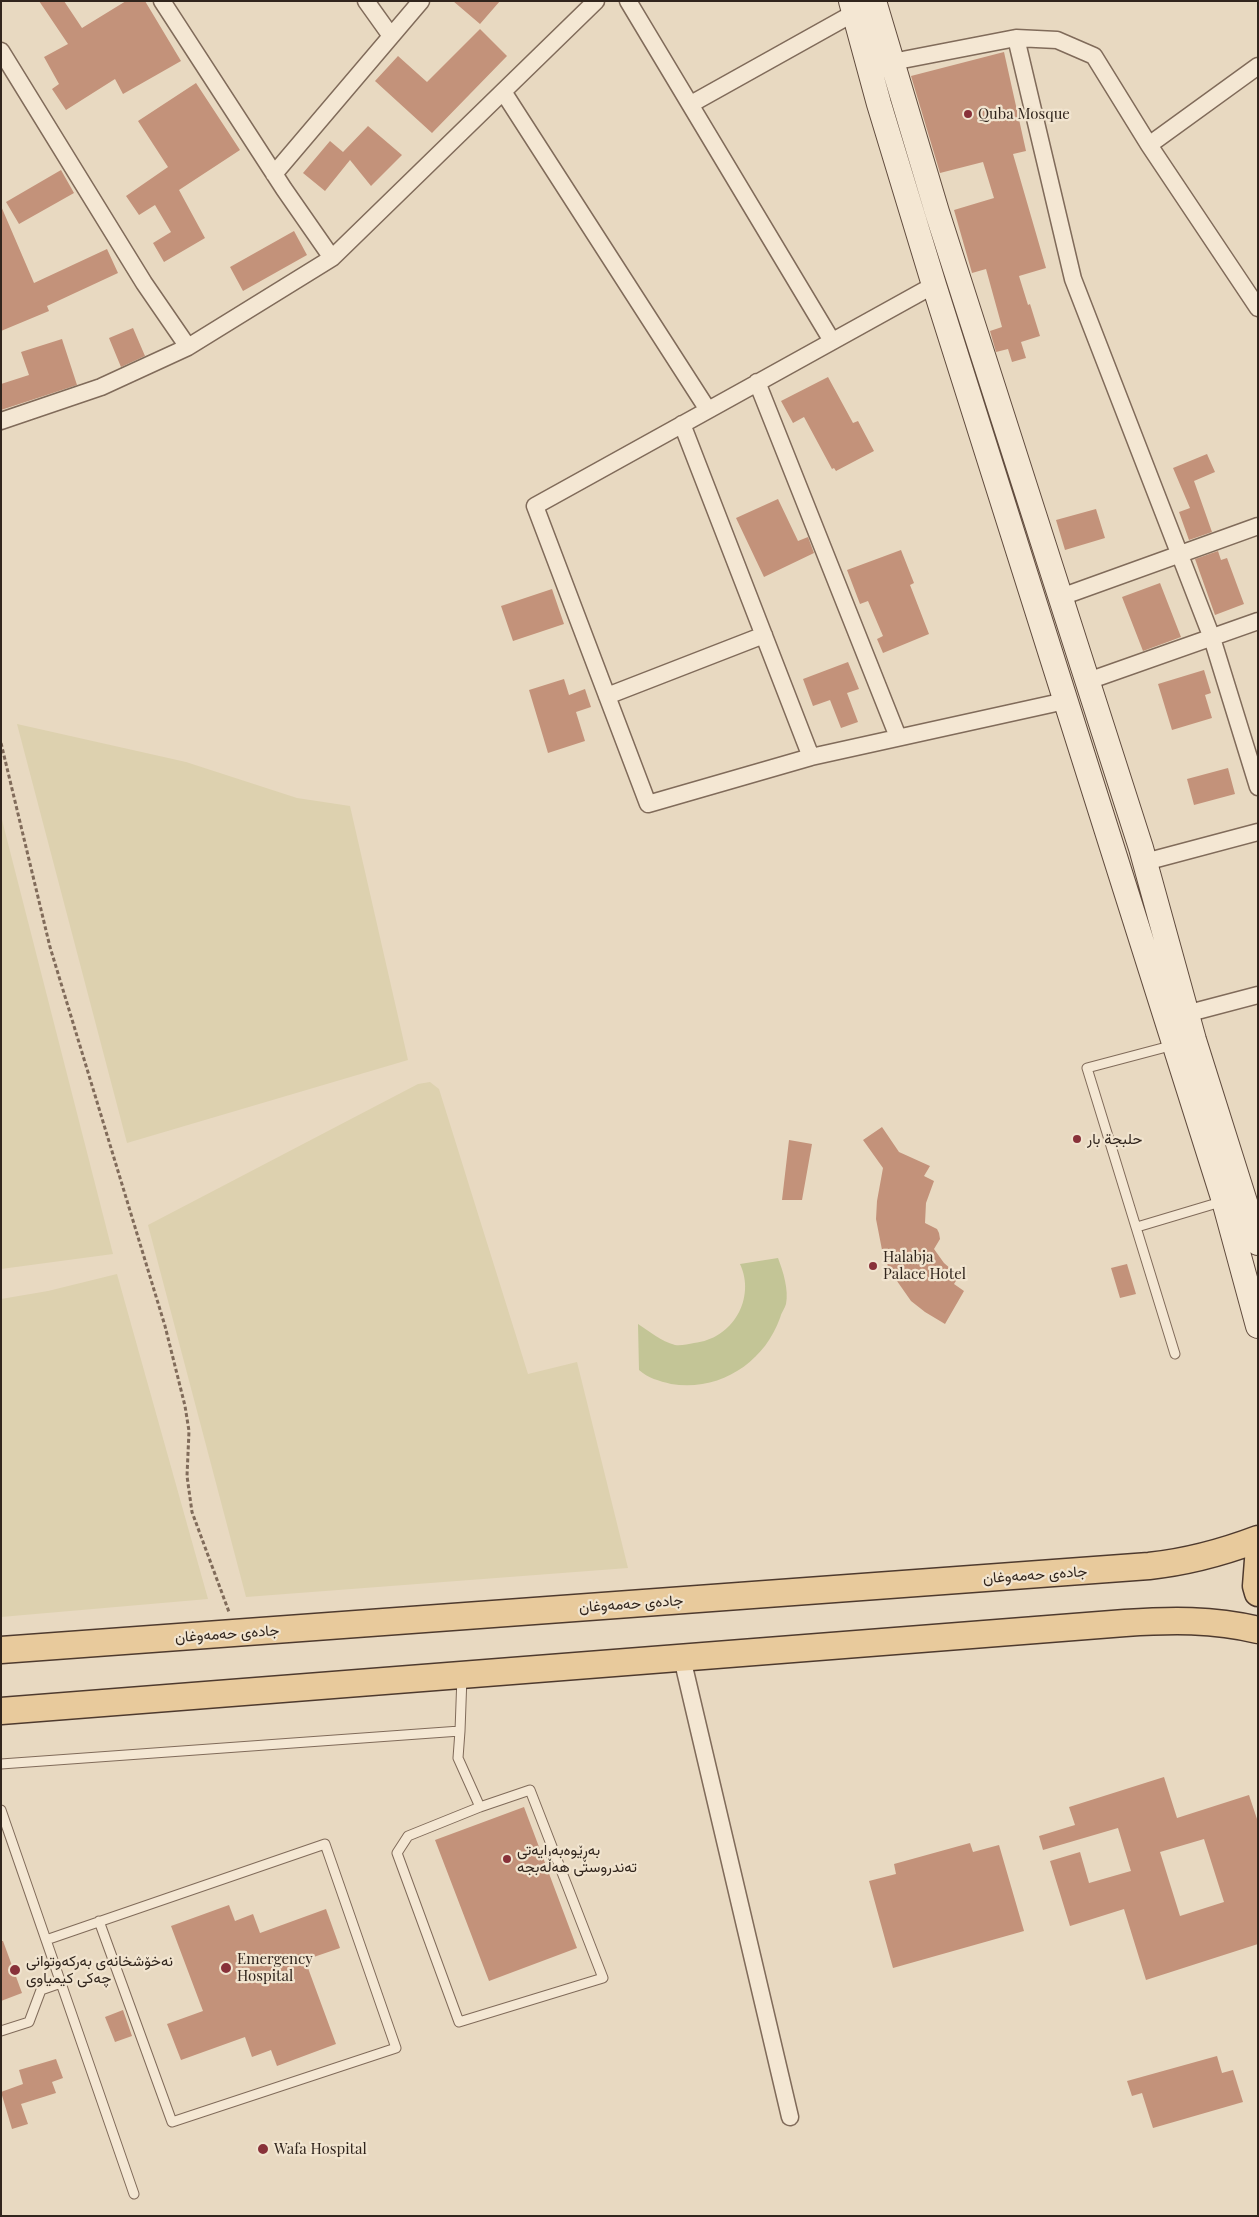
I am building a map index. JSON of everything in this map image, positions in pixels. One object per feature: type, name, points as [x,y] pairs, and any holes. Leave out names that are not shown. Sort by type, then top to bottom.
[{"type":"main road","name":"جادەی حەمەوغان","points":[[1,1650],[1149,1566],[1184,1562],[1220,1553],[1258,1539]]},
{"type":"main road","points":[[1258,1560],[1256,1586],[1258,1593]]},
{"type":"main road","points":[[1,1712],[1175,1620],[1230,1623],[1258,1630]]},
{"type":"street","points":[[162,1],[274,174],[332,258]]},
{"type":"street","points":[[366,1],[392,36]]},
{"type":"street","points":[[274,174],[421,1]]},
{"type":"street","points":[[3,416],[101,387],[188,347],[332,258],[504,93],[596,1]]},
{"type":"street","points":[[628,1],[832,341]]},
{"type":"street","points":[[874,1],[948,248],[1145,862],[1177,1016],[1233,1198],[1258,1326]]},
{"type":"street","points":[[691,104],[852,7],[934,286],[1004,502],[1065,701],[1177,1016]]},
{"type":"street","points":[[892,62],[1016,38],[1057,40],[1094,56],[1149,145],[1258,308]]},
{"type":"street","points":[[1016,38],[1073,279],[1212,638],[1258,787]]},
{"type":"street","points":[[1,51],[144,283],[188,347]]},
{"type":"street","points":[[1149,145],[1258,66]]},
{"type":"street","points":[[504,93],[708,410]]},
{"type":"street","points":[[934,286],[534,506],[648,804],[812,757],[1065,701]]},
{"type":"street","points":[[757,382],[898,737]]},
{"type":"street","points":[[682,424],[812,757]]},
{"type":"street","points":[[1004,502],[1028,494]]},
{"type":"street","points":[[1061,597],[1258,526]]},
{"type":"street","points":[[1088,681],[1258,621]]},
{"type":"street","points":[[607,696],[764,635]]},
{"type":"street","points":[[1145,862],[1258,832]]},
{"type":"street","points":[[1177,1016],[1258,995]]},
{"type":"street","points":[[1233,1198],[1258,1243]]},
{"type":"street","points":[[682,1658],[790,2117]]},
{"type":"lane","points":[[1175,1354],[1087,1068],[1184,1042]]},
{"type":"lane","points":[[1137,1227],[1233,1198]]},
{"type":"lane","points":[[462,1675],[458,1758],[480,1807]]},
{"type":"lane","points":[[1,1764],[460,1731]]},
{"type":"lane","points":[[530,1790],[603,1978],[459,2022],[397,1853],[408,1836],[480,1807],[530,1790]]},
{"type":"lane","points":[[1,1810],[134,2194]]},
{"type":"lane","points":[[46,1940],[99,1921],[325,1844],[396,2048],[172,2122],[99,1921]]},
{"type":"lane","points":[[1,2031],[29,2022],[40,1990],[61,1983]]},
{"type":"path","points":[[1,743],[50,947],[166,1326],[189,1431],[187,1476],[192,1512],[237,1633]]},
{"type":"shaded area","points":[[17,724],[186,762],[297,798],[350,806],[408,1060],[127,1143]]},
{"type":"shaded area","points":[[1,816],[113,1254],[1,1269]]},
{"type":"shaded area","points":[[430,1082],[439,1089],[528,1374],[577,1362],[628,1568],[246,1597],[148,1225],[418,1084]]},
{"type":"shaded area","points":[[117,1274],[208,1599],[1,1617],[1,1299],[48,1291]]},
{"type":"green space","points":[[778,1258],[784,1275],[786,1304],[773,1334],[751,1361],[738,1371],[722,1378],[706,1383],[689,1385],[662,1382],[639,1370],[638,1324],[660,1339],[675,1345],[708,1340],[720,1334],[738,1315],[743,1303],[745,1290],[740,1264]]},
{"type":"building","points":[[39,1],[64,1],[82,28],[126,1],[145,1],[181,61],[123,94],[115,79],[66,110],[52,89],[59,84],[44,57],[68,44]]},
{"type":"building","points":[[453,1],[500,1],[480,24]]},
{"type":"building","points":[[480,29],[507,56],[432,133],[375,81],[398,56],[427,82]]},
{"type":"building","points":[[1004,52],[1026,151],[1013,154],[1046,268],[1019,276],[1040,336],[1021,342],[1026,358],[1012,362],[1008,349],[996,352],[990,331],[1002,327],[986,269],[972,273],[954,210],[994,198],[983,162],[940,173],[911,76]]},
{"type":"building","points":[[196,83],[240,150],[179,190],[205,238],[164,262],[153,243],[171,232],[155,205],[139,215],[126,196],[168,167],[138,121]]},
{"type":"building","points":[[368,126],[402,155],[371,186],[350,160],[325,191],[303,173],[330,141],[343,152]]},
{"type":"building","points":[[61,170],[74,193],[19,224],[6,202]]},
{"type":"building","points":[[1,206],[34,283],[107,249],[118,273],[47,306],[49,311],[1,331]]},
{"type":"building","points":[[294,231],[307,255],[243,291],[230,267]]},
{"type":"building","points":[[133,328],[145,356],[121,367],[109,338]]},
{"type":"building","points":[[62,339],[77,385],[1,410],[1,384],[29,375],[21,352]]},
{"type":"building","points":[[828,377],[853,423],[858,421],[874,451],[836,471],[834,468],[832,469],[804,417],[793,423],[781,401]]},
{"type":"building","points":[[1207,454],[1215,472],[1194,481],[1212,532],[1189,540],[1179,512],[1190,508],[1173,468]]},
{"type":"building","points":[[778,499],[798,541],[808,537],[814,553],[764,577],[736,518]]},
{"type":"building","points":[[1096,509],[1105,538],[1065,550],[1056,520]]},
{"type":"building","points":[[901,550],[914,583],[910,585],[929,634],[883,653],[877,639],[883,636],[868,601],[860,604],[847,570]]},
{"type":"building","points":[[1218,551],[1221,560],[1227,558],[1244,604],[1215,615],[1195,559]]},
{"type":"building","points":[[1160,583],[1181,637],[1143,651],[1122,597]]},
{"type":"building","points":[[552,589],[564,624],[513,641],[501,606]]},
{"type":"building","points":[[848,662],[859,689],[847,693],[858,722],[841,728],[830,700],[813,706],[803,679]]},
{"type":"building","points":[[1204,670],[1211,693],[1205,695],[1212,718],[1172,730],[1158,684]]},
{"type":"building","points":[[564,679],[569,695],[585,689],[591,707],[576,712],[585,741],[548,753],[529,690]]},
{"type":"building","points":[[1228,768],[1235,794],[1194,805],[1187,779]]},
{"type":"building","points":[[882,1127],[899,1152],[930,1166],[924,1176],[934,1181],[926,1203],[925,1223],[937,1229],[940,1239],[934,1249],[944,1263],[959,1276],[954,1284],[964,1291],[945,1324],[911,1301],[890,1271],[883,1255],[876,1219],[883,1168],[863,1140]]},
{"type":"building","points":[[789,1140],[812,1144],[802,1200],[782,1200]]},
{"type":"building","points":[[1127,1264],[1136,1294],[1120,1298],[1111,1268]]},
{"type":"building","points":[[1164,1777],[1177,1818],[1249,1795],[1258,1822],[1258,1944],[1146,1980],[1124,1909],[1070,1926],[1050,1861],[1080,1852],[1089,1883],[1131,1871],[1118,1828],[1043,1850],[1039,1836],[1075,1825],[1069,1807]],"holes":[[[1204,1839],[1224,1902],[1180,1916],[1160,1852]]]},
{"type":"building","points":[[524,1807],[577,1948],[489,1981],[435,1840]]},
{"type":"building","points":[[970,1843],[973,1852],[999,1845],[1024,1931],[893,1968],[869,1881],[896,1874],[894,1864]]},
{"type":"building","points":[[229,1905],[235,1921],[253,1914],[260,1933],[326,1909],[340,1948],[305,1960],[336,2044],[277,2066],[271,2050],[252,2057],[245,2037],[181,2060],[167,2024],[203,2011],[171,1926]]},
{"type":"building","points":[[1,1941],[3,1941],[22,1993],[1,2001]]},
{"type":"building","points":[[123,2010],[132,2036],[115,2042],[105,2017]]},
{"type":"building","points":[[1217,2056],[1222,2073],[1233,2070],[1243,2102],[1153,2128],[1142,2093],[1132,2096],[1127,2081]]},
{"type":"building","points":[[56,2059],[63,2078],[52,2082],[56,2093],[21,2104],[28,2124],[12,2129],[1,2092],[23,2084],[19,2070]]},
{"type":"place","name":"Quba Mosque","points":[[968,114]]},
{"type":"place","name":"حلبجة بار","points":[[1077,1139]]},
{"type":"place","name":"Halabja Palace Hotel","points":[[873,1266]]},
{"type":"place","name":"بەڕێوەبەرایەتی تەندروستی هەڵەبجە","points":[[507,1859]]},
{"type":"place","name":"Emergency Hospital","points":[[226,1968]]},
{"type":"place","name":"نەخۆشخانەی بەرکەوتوانی چەکی کیمیاوی","points":[[15,1970]]},
{"type":"place","name":"Wafa Hospital","points":[[263,2149]]}]
